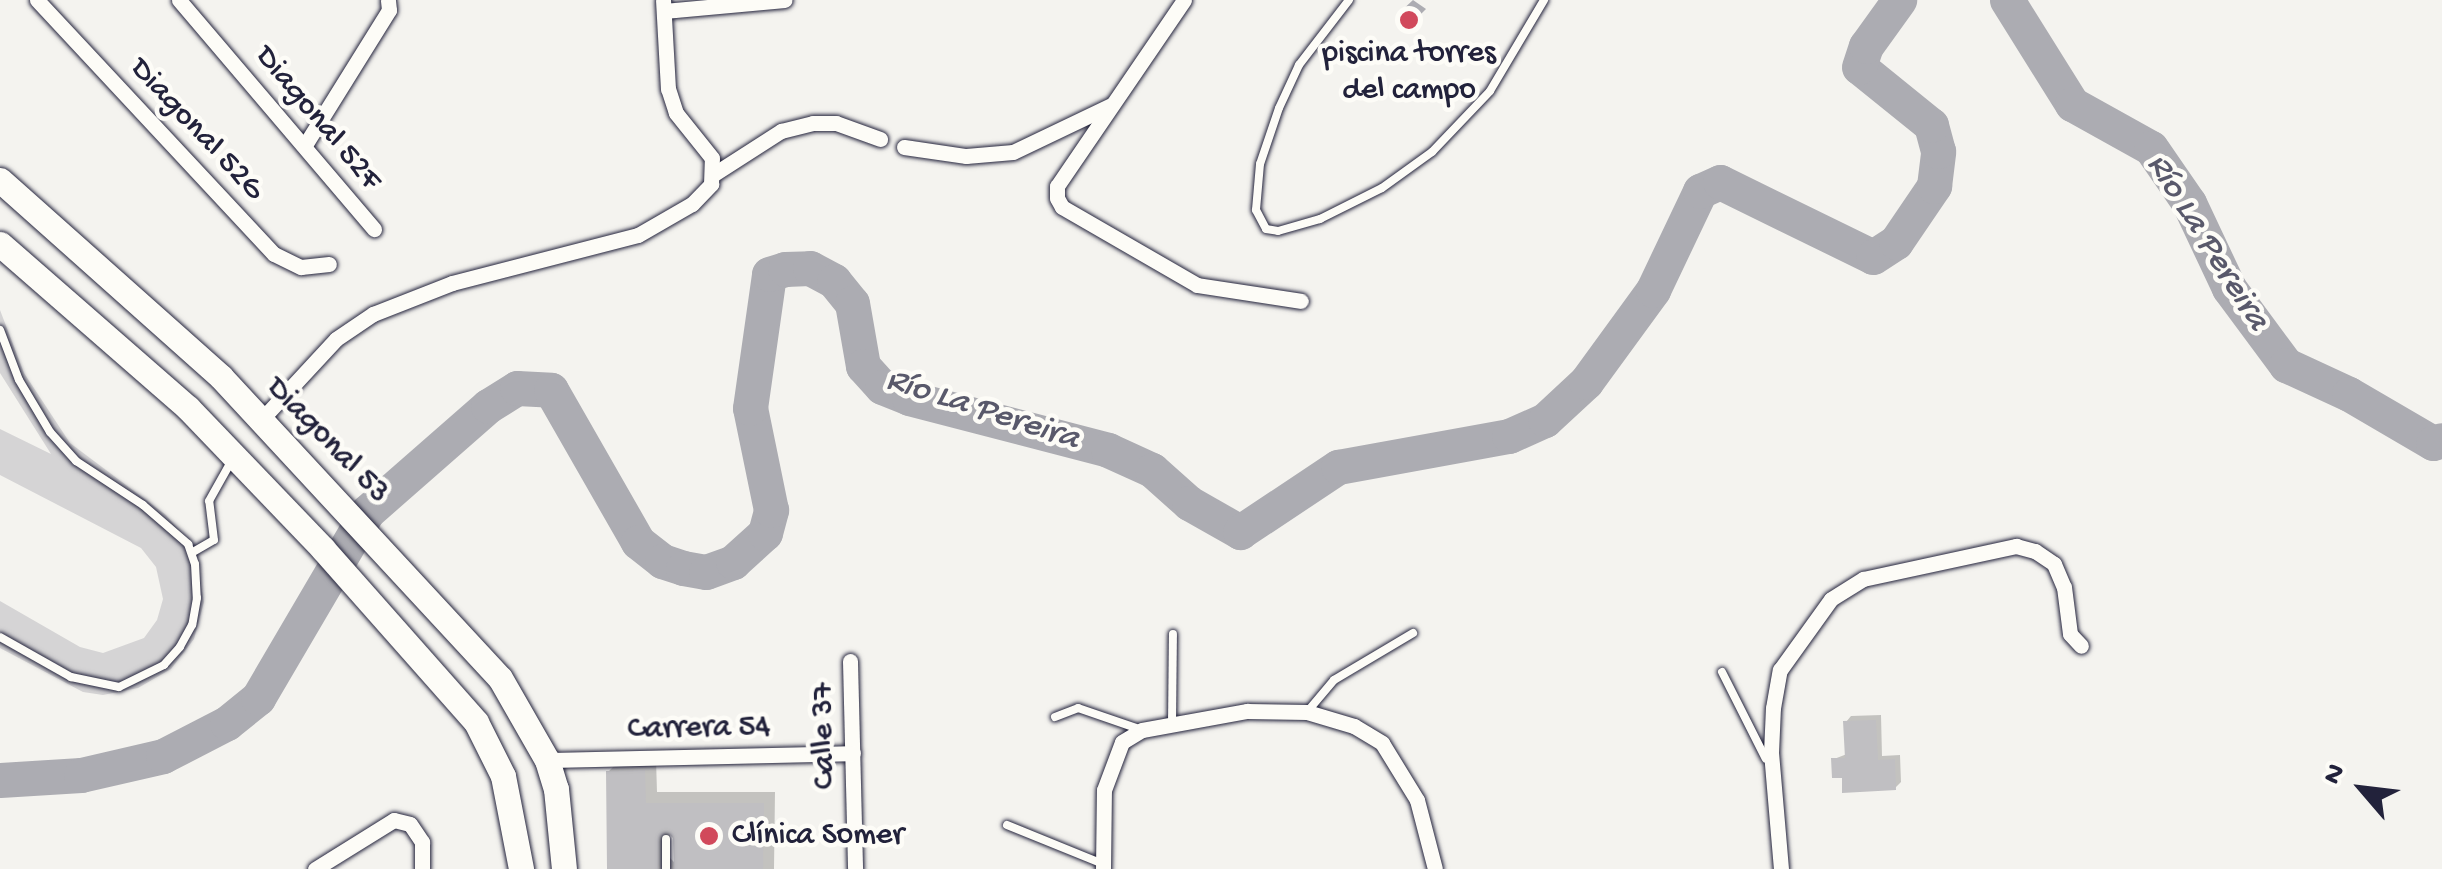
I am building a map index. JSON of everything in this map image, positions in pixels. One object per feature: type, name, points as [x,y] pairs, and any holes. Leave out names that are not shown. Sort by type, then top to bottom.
[{"type":"main road","name":"Diagonal 53","points":[[0,180],[220,377],[356,518],[500,678],[547,760],[556,789],[564,869]]},
{"type":"main road","points":[[0,244],[188,408],[323,549],[476,722],[503,776],[520,862]]},
{"type":"street","name":"Diagonal 52G","points":[[37,0],[274,254],[301,267],[329,264]]},
{"type":"street","name":"Diagonal 52F","points":[[179,0],[374,229]]},
{"type":"street","points":[[305,145],[389,10],[388,0]]},
{"type":"street","points":[[714,174],[712,158],[676,113],[668,89],[664,6],[784,0]]},
{"type":"street","points":[[1184,0],[1057,186],[1062,207],[1197,285],[1302,301]]},
{"type":"street","points":[[904,147],[966,156],[1012,152],[1114,103]]},
{"type":"street","points":[[261,420],[336,339],[373,314],[452,284],[638,235],[692,204],[714,174],[781,131],[813,122],[836,124],[880,138]]},
{"type":"street","points":[[1780,869],[1773,708],[1780,670],[1831,599],[1862,579],[1998,547],[2035,551],[2054,564],[2064,587],[2070,634],[2081,646]]},
{"type":"street","name":"Calle 37","points":[[850,661],[855,869]]},
{"type":"street","points":[[1103,867],[1104,790],[1122,742],[1142,730],[1247,711],[1307,712],[1354,726],[1382,743],[1418,800],[1436,869]]},
{"type":"street","name":"Carrera 54","points":[[547,760],[853,753]]},
{"type":"street","points":[[316,869],[394,820],[410,824],[422,842],[422,869]]},
{"type":"lane","points":[[1349,0],[1299,66],[1279,108],[1260,164],[1256,210],[1266,229],[1278,232],[1320,218],[1382,188],[1432,152],[1490,91],[1544,0]]},
{"type":"lane","points":[[0,330],[18,380],[76,462],[143,506],[193,552],[197,598],[192,625],[164,664],[119,686],[94,685],[0,638]]},
{"type":"lane","points":[[193,552],[214,540],[209,501],[221,474],[236,457]]},
{"type":"lane","points":[[1307,712],[1334,680],[1412,633]]},
{"type":"lane","points":[[1172,634],[1172,724]]},
{"type":"lane","points":[[1722,672],[1773,772]]},
{"type":"lane","points":[[1055,717],[1078,708],[1142,730]]},
{"type":"lane","points":[[1007,825],[1103,867]]},
{"type":"lane","points":[[666,839],[666,869]]},
{"type":"shaded area","name":"piscina torres del campo","points":[[1413,0],[1426,9],[1408,27],[1398,14]]},
{"type":"shaded area","points":[[0,310],[24,373],[70,443],[166,515],[194,548],[204,602],[194,639],[171,669],[138,688],[103,695],[83,692],[0,648],[0,601],[80,647],[103,653],[144,638],[157,620],[163,599],[156,567],[141,548],[0,475],[0,429],[51,454],[0,373]]},
{"type":"building","points":[[1876,720],[1878,760],[1895,759],[1896,790],[1842,793],[1842,778],[1832,778],[1831,758],[1845,758],[1843,721]]},
{"type":"building","name":"Clínica Somer","points":[[645,770],[646,803],[764,803],[763,869],[674,869],[673,838],[667,832],[659,838],[658,869],[607,869],[606,771]]},
{"type":"waterway","name":"Río La Pereira","points":[[0,780],[81,775],[163,756],[227,723],[258,698],[367,512],[488,406],[517,388],[551,390],[638,542],[662,561],[683,568],[706,572],[733,562],[765,533],[771,510],[750,408],[769,274],[785,269],[810,268],[834,281],[852,303],[863,366],[882,387],[909,398],[1108,450],[1152,470],[1189,503],[1240,532],[1338,467],[1509,436],[1545,420],[1586,382],[1653,290],[1700,191],[1720,182],[1873,257],[1896,242],[1934,186],[1938,151],[1931,125],[1859,67],[1866,46],[1899,0]]},
{"type":"waterway","name":"Río La Pereira","points":[[2007,0],[2072,104],[2151,148],[2189,203],[2229,288],[2286,365],[2349,394],[2433,443],[2442,440]]},
{"type":"place","name":"piscina torres del campo","points":[[1409,20]]},
{"type":"place","name":"Clínica Somer","points":[[709,836]]}]
